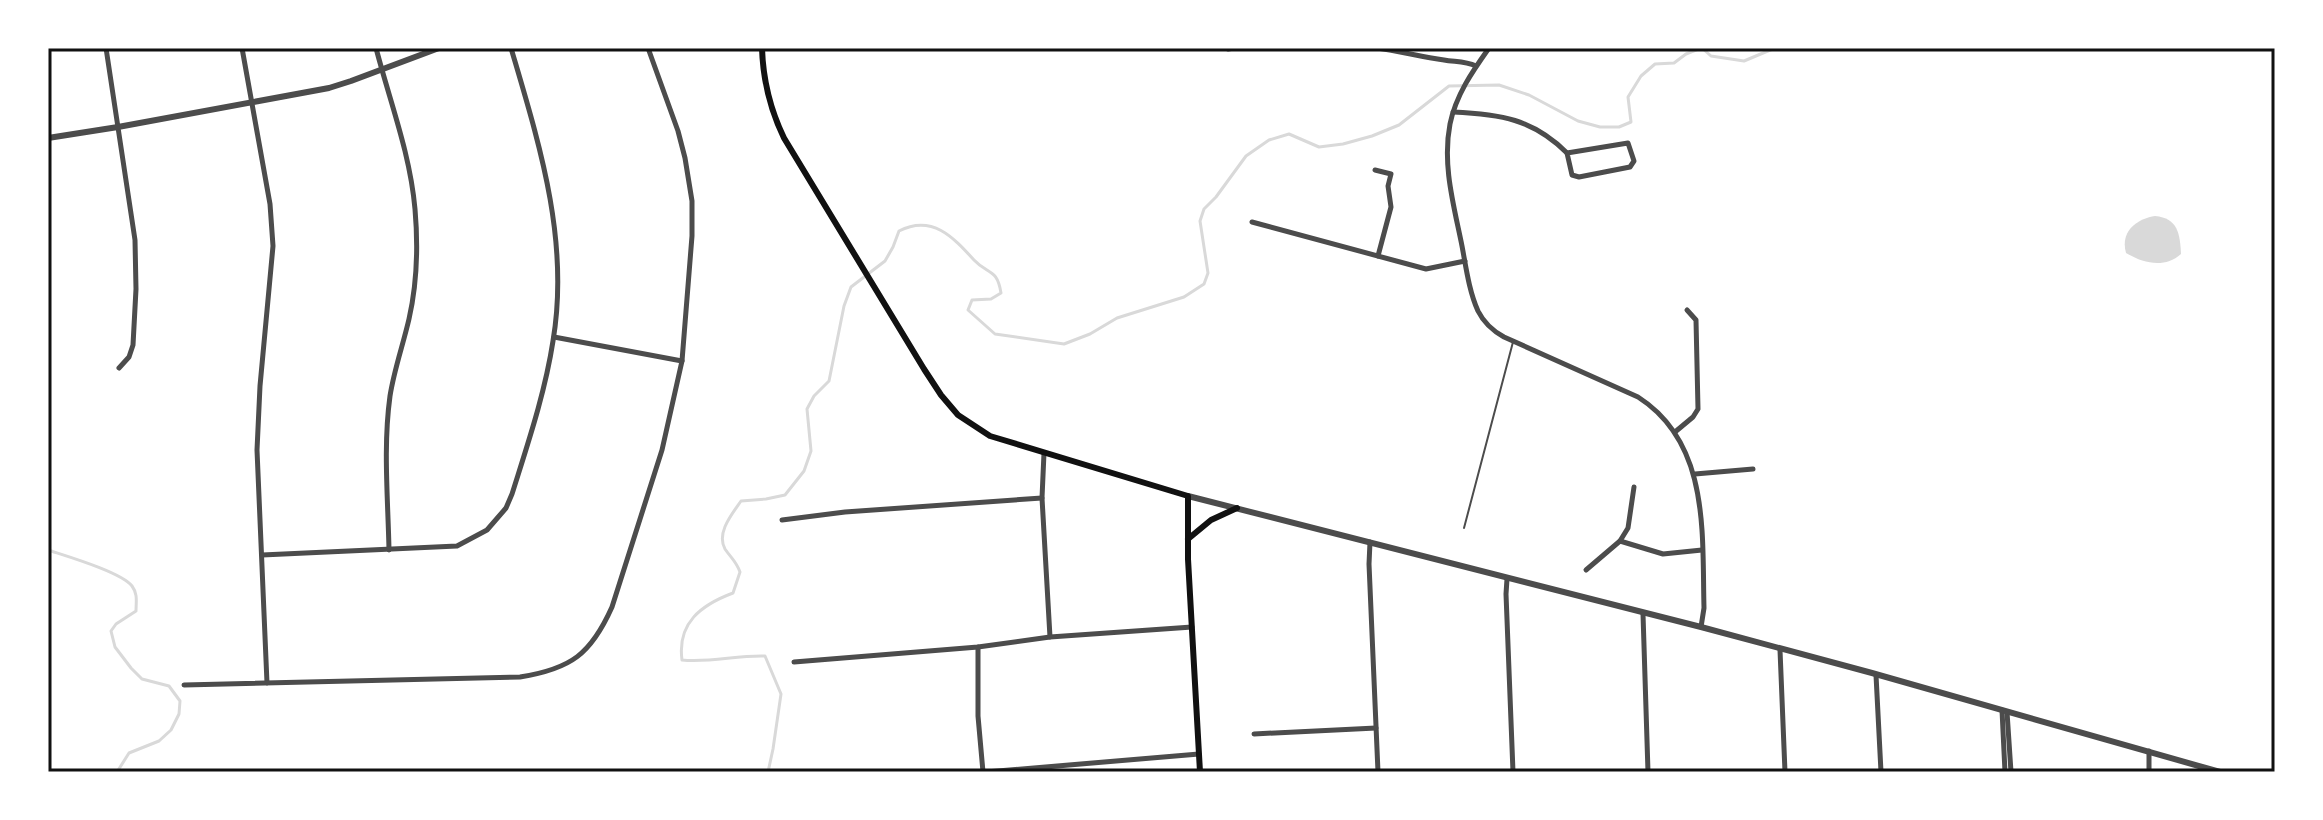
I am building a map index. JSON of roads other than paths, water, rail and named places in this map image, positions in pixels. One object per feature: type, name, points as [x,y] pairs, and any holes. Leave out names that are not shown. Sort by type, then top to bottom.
[{"type":"main road","points":[[762,48],[772,115],[941,395],[958,415],[990,436],[1188,496],[1200,772]]},
{"type":"main road","points":[[1188,539],[1211,520],[1237,508]]},
{"type":"street","points":[[106,48],[135,240],[133,345],[129,357],[119,368]]},
{"type":"street","points":[[242,48],[270,204],[273,246],[258,418],[257,466],[267,683]]},
{"type":"street","points":[[376,48],[411,172],[416,240],[414,288],[394,375],[387,424],[389,550]]},
{"type":"street","points":[[48,138],[329,88],[439,48]]},
{"type":"street","points":[[262,555],[457,546],[476,538],[497,520],[512,494],[539,406],[554,337],[557,257],[550,190],[511,48]]},
{"type":"street","points":[[184,685],[520,677],[557,669],[583,652],[602,630],[662,450],[682,361],[692,236],[692,201],[678,131],[648,48]]},
{"type":"street","points":[[1228,49],[1234,48]]},
{"type":"street","points":[[1377,48],[1465,62],[1474,69]]},
{"type":"street","points":[[1489,48],[1459,97],[1449,132],[1447,165],[1473,296],[1483,319],[1495,332],[1638,397],[1655,409],[1675,432],[1695,474],[1699,501],[1704,608],[1701,627]]},
{"type":"street","points":[[1453,112],[1502,116],[1545,133],[1567,153],[1575,177],[1634,164],[1628,143],[1567,153]]},
{"type":"street","points":[[1375,170],[1391,174],[1388,186],[1391,207],[1378,256]]},
{"type":"street","points":[[1252,222],[1426,269],[1465,261]]},
{"type":"street","points":[[1675,432],[1693,417],[1699,403],[1696,320],[1687,310]]},
{"type":"street","points":[[554,337],[682,361]]},
{"type":"street","points":[[1044,453],[1042,498],[1050,637]]},
{"type":"street","points":[[1695,474],[1753,469]]},
{"type":"street","points":[[1586,570],[1620,541],[1628,528],[1634,487]]},
{"type":"street","points":[[1188,496],[1701,627],[2220,772]]},
{"type":"street","points":[[782,520],[845,512],[1042,498]]},
{"type":"street","points":[[1620,541],[1663,554],[1702,550]]},
{"type":"street","points":[[1370,542],[1378,772]]},
{"type":"street","points":[[1507,579],[1513,772]]},
{"type":"street","points":[[1643,614],[1648,772]]},
{"type":"street","points":[[794,662],[978,647],[1050,637],[1192,627]]},
{"type":"street","points":[[978,647],[978,716],[984,772],[1199,754]]},
{"type":"street","points":[[1780,650],[1785,772]]},
{"type":"street","points":[[1876,675],[1881,772]]},
{"type":"street","points":[[2004,711],[2008,772]]},
{"type":"street","points":[[1254,734],[1376,728]]},
{"type":"street","points":[[2149,751],[2149,772]]},
{"type":"lane","points":[[1464,528],[1513,341]]},
{"type":"waterway","points":[[768,772],[781,694],[765,656],[682,660],[683,636],[701,610],[733,593],[740,572],[725,549],[722,537],[726,524],[741,501],[785,495],[804,471],[811,451],[807,409],[814,396],[829,381],[844,306],[851,287],[885,261],[899,231],[922,225],[941,230],[997,279],[1001,293],[991,299],[972,300],[968,310],[995,334],[1064,344],[1090,334],[1117,318],[1184,297],[1204,284],[1208,273],[1200,221],[1204,209],[1246,156],[1269,140],[1289,134],[1319,147],[1372,136],[1399,125],[1449,86],[1499,85],[1529,95],[1578,121],[1600,127],[1619,127],[1631,122],[1628,97],[1641,76],[1655,64],[1674,63],[1701,48]]},
{"type":"waterway","points":[[1702,48],[1711,56],[1744,61],[1775,48]]},
{"type":"waterway","points":[[48,550],[105,570],[132,586],[136,595],[136,611],[111,631],[115,647],[142,679],[169,686],[180,701],[179,714],[171,730],[159,741],[129,753],[117,772]]}]
